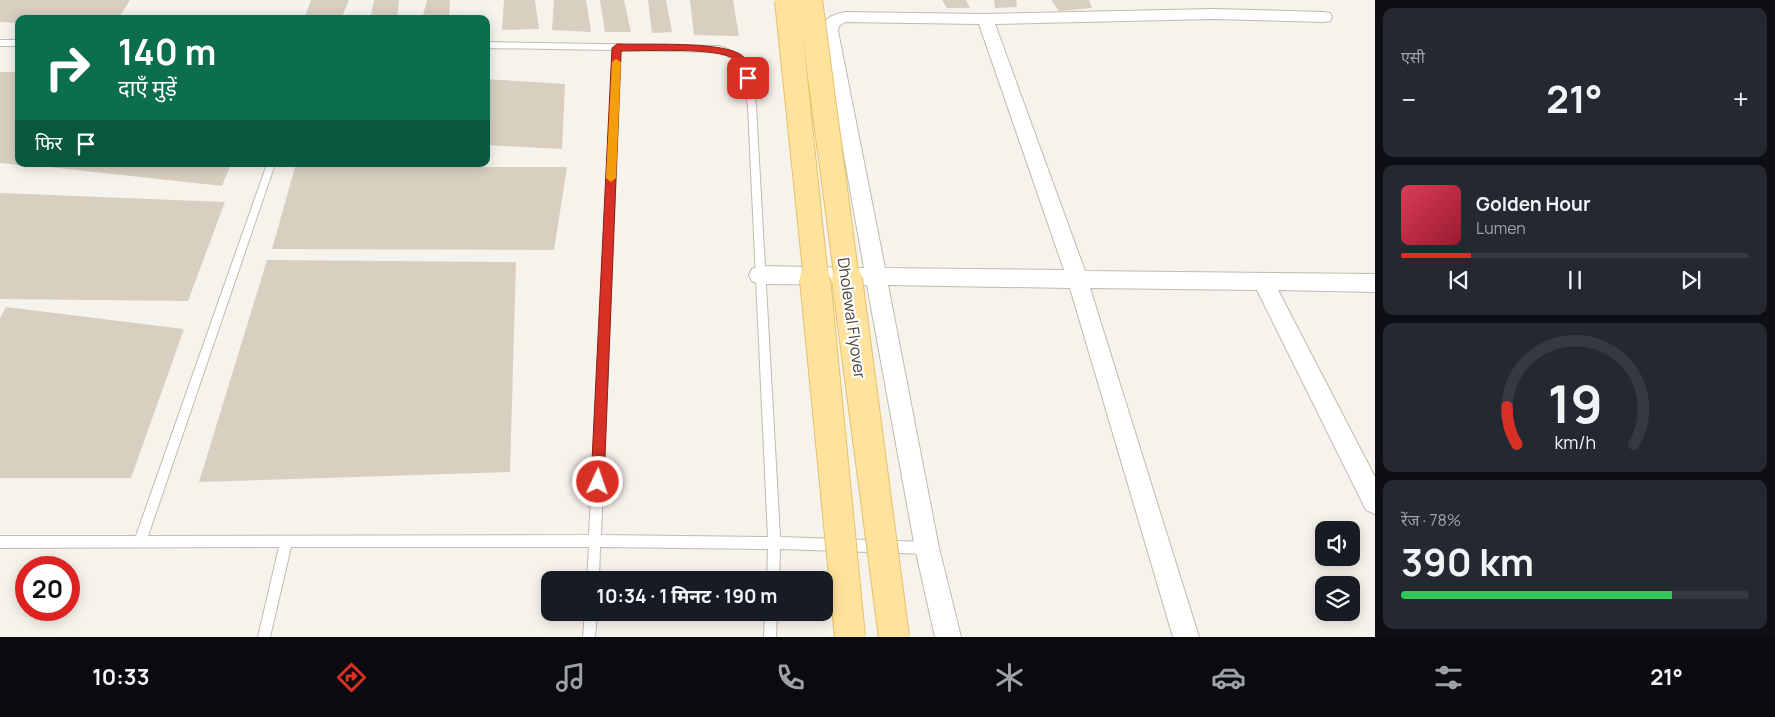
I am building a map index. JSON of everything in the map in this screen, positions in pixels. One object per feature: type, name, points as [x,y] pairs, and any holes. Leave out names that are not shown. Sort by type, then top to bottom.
[{"type":"main road","name":"Dholewal Flyover","points":[[786,0],[793,46],[833,439],[850,637]]},
{"type":"main road","name":"Dholewal Flyover","points":[[810,0],[894,637]]},
{"type":"street","points":[[948,637],[927,548],[830,27],[838,19],[855,16],[985,19],[1213,14],[1324,17]]},
{"type":"street","points":[[985,19],[1076,278],[1186,637]]},
{"type":"street","points":[[759,275],[1375,283]]},
{"type":"street","points":[[1263,282],[1375,502]]},
{"type":"lane","points":[[0,43],[15,43]]},
{"type":"lane","points":[[490,45],[719,50],[738,57],[744,64],[752,106],[759,275],[774,543],[773,571]]},
{"type":"lane","points":[[593,571],[617,48]]},
{"type":"lane","points":[[140,542],[270,167]]},
{"type":"lane","points":[[0,542],[595,541],[774,543],[927,548]]},
{"type":"lane","points":[[264,637],[286,542]]},
{"type":"lane","points":[[589,637],[590,621]]},
{"type":"lane","points":[[770,637],[771,621]]},
{"type":"building","points":[[0,0],[130,0],[121,15],[15,15],[15,23],[0,22]]},
{"type":"building","points":[[311,0],[349,0],[343,15],[305,15]]},
{"type":"building","points":[[374,0],[399,0],[397,15],[371,15]]},
{"type":"building","points":[[427,0],[450,0],[449,15],[423,15]]},
{"type":"building","points":[[504,0],[535,0],[539,29],[502,30]]},
{"type":"building","points":[[554,0],[586,0],[591,32],[552,30]]},
{"type":"building","points":[[600,0],[624,0],[631,32],[605,32]]},
{"type":"building","points":[[648,0],[666,0],[672,32],[652,33]]},
{"type":"building","points":[[690,0],[733,0],[739,36],[694,35]]},
{"type":"building","points":[[942,0],[966,0],[970,8],[947,8]]},
{"type":"building","points":[[994,0],[1016,0],[1017,7],[995,8]]},
{"type":"building","points":[[1051,0],[1089,0],[1092,8],[1059,11]]},
{"type":"building","points":[[0,72],[15,72],[15,165],[0,163]]},
{"type":"building","points":[[490,79],[565,84],[562,149],[490,145]]},
{"type":"building","points":[[49,167],[230,167],[222,186]]},
{"type":"building","points":[[295,167],[567,167],[554,250],[272,249]]},
{"type":"building","points":[[0,193],[225,202],[188,301],[0,299]]},
{"type":"building","points":[[267,260],[516,262],[510,472],[199,482]]},
{"type":"building","points":[[6,307],[184,329],[131,478],[0,478],[0,318]]},
{"type":"slow traffic","points":[[611,178],[616,62]]},
{"type":"route","points":[[598,482],[617,48],[691,48],[730,52],[744,64],[748,78]]}]
